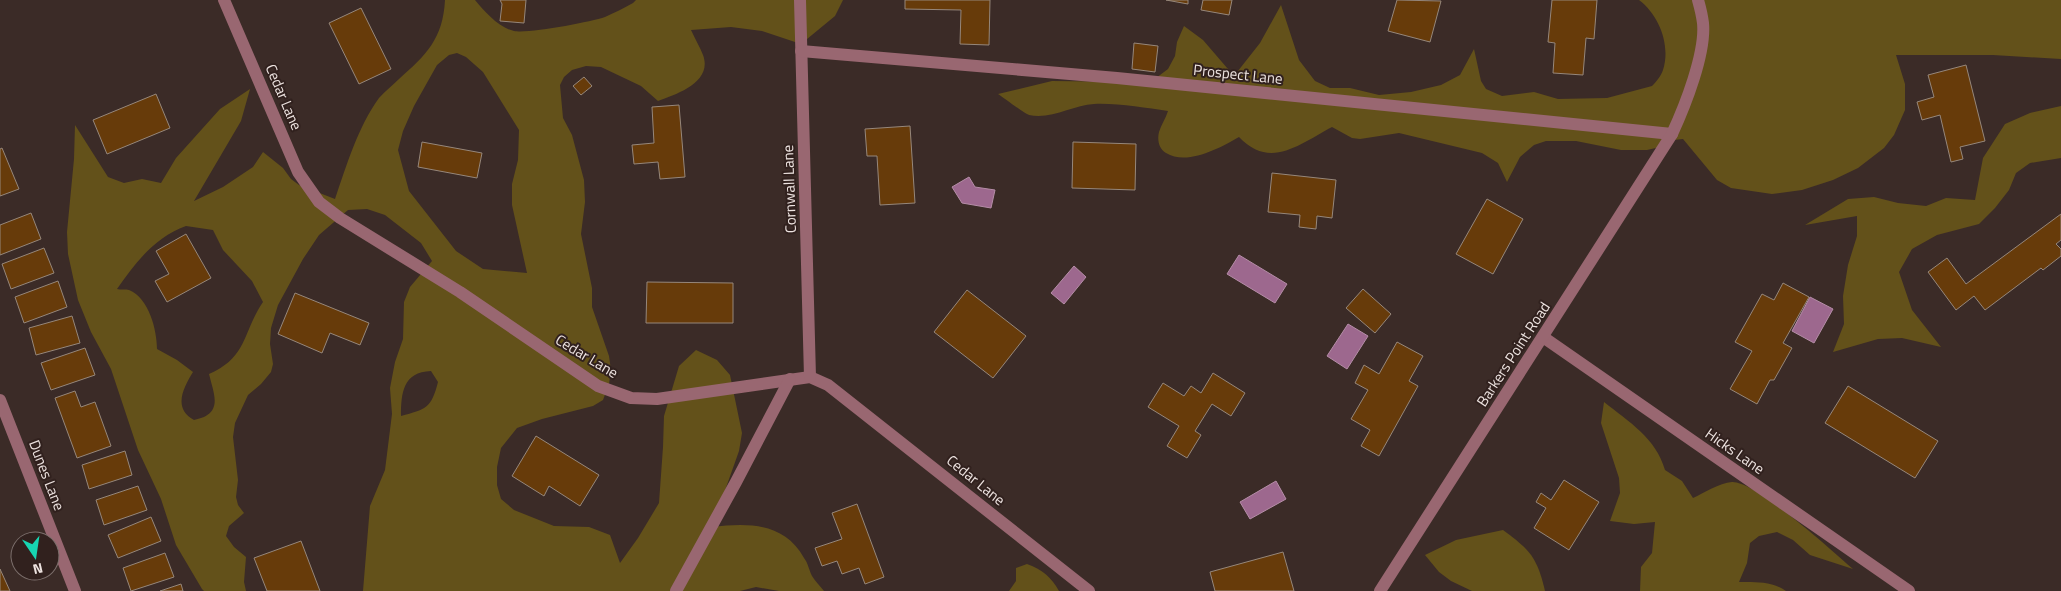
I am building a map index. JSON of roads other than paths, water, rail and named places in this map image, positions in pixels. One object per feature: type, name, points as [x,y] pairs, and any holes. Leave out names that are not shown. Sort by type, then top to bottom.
[{"type":"street","name":"Cedar Lane","points":[[224,0],[298,172],[319,202],[340,218],[460,292],[598,386],[631,398],[658,399],[810,377],[828,385],[871,417],[1089,591]]},
{"type":"street","name":"Cornwall Lane","points":[[800,0],[810,377]]},
{"type":"street","name":"Barkers Point Road","points":[[1380,591],[1672,134],[1697,67],[1703,36],[1703,23],[1698,0]]},
{"type":"street","name":"Prospect Lane","points":[[801,51],[1127,79],[1672,134]]},
{"type":"street","name":"Hicks Lane","points":[[1543,337],[1909,591]]},
{"type":"street","points":[[676,591],[790,379]]},
{"type":"street","name":"Dunes Lane","points":[[0,400],[75,591]]}]
